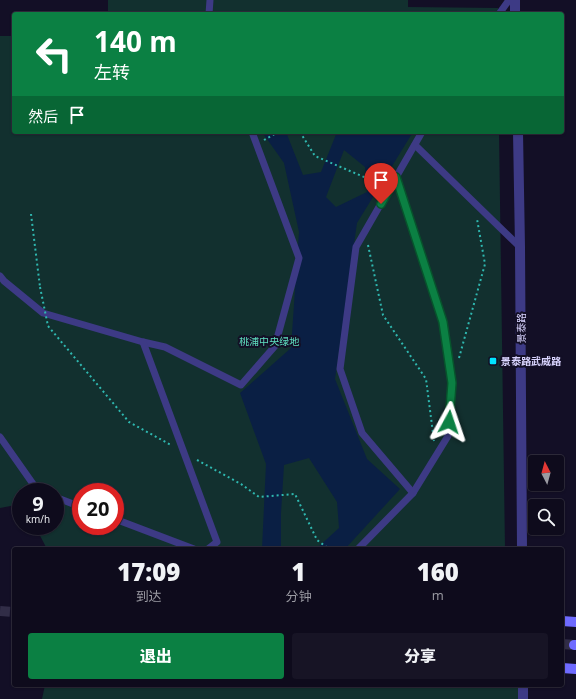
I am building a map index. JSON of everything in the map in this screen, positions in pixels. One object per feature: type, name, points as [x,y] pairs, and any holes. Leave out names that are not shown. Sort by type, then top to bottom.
[{"type":"main road","points":[[564,621],[576,622]]},
{"type":"main road","points":[[564,668],[576,669]]},
{"type":"street","points":[[515,0],[515,12]]},
{"type":"street","name":"景泰路","points":[[518,134],[522,547]]},
{"type":"street","points":[[523,687],[524,699]]},
{"type":"lane","points":[[209,12],[210,0]]},
{"type":"lane","points":[[500,12],[509,0]]},
{"type":"lane","points":[[0,276],[43,313],[143,342],[165,346],[241,385],[275,346],[299,258],[253,134]]},
{"type":"lane","points":[[413,493],[362,433],[340,369],[356,247],[421,134]]},
{"type":"lane","points":[[415,145],[520,247]]},
{"type":"lane","points":[[360,547],[413,493],[448,436],[452,383],[443,322],[396,177]]},
{"type":"lane","points":[[143,342],[217,542],[211,547]]},
{"type":"lane","points":[[0,437],[32,483]]},
{"type":"lane","points":[[124,522],[189,547]]},
{"type":"path","points":[[257,145],[275,134]]},
{"type":"path","points":[[301,134],[315,156],[371,180],[396,177]]},
{"type":"path","points":[[458,360],[484,264],[474,202]]},
{"type":"path","points":[[31,214],[40,287],[48,326]]},
{"type":"path","points":[[365,230],[383,315],[426,379],[436,456]]},
{"type":"green space","points":[[108,0],[408,0],[408,7],[498,8],[498,12],[108,12]]},
{"type":"green space","name":"桃浦中央绿地","points":[[0,36],[12,36],[12,134],[499,134],[505,547],[46,547],[40,535],[64,535],[64,483],[12,483],[12,506],[0,508]]},
{"type":"green space","points":[[45,687],[520,687],[519,699],[42,699]]},
{"type":"water","points":[[263,134],[287,134],[303,175],[321,172],[336,134],[412,134],[357,223],[335,379],[367,459],[400,489],[347,547],[318,547],[339,528],[337,502],[309,458],[284,465],[281,513],[281,547],[262,547],[266,464],[240,393],[291,348],[299,232],[284,163]],"holes":[[[344,150],[365,167],[367,192],[336,207],[326,197]]]},
{"type":"tunnel","points":[[0,611],[12,612]]},
{"type":"tunnel","points":[[564,644],[574,645]]},
{"type":"place","name":"景泰路武威路","points":[[493,361]]},
{"type":"route","points":[[381,204],[396,177],[443,322],[452,383],[449,422]]}]
